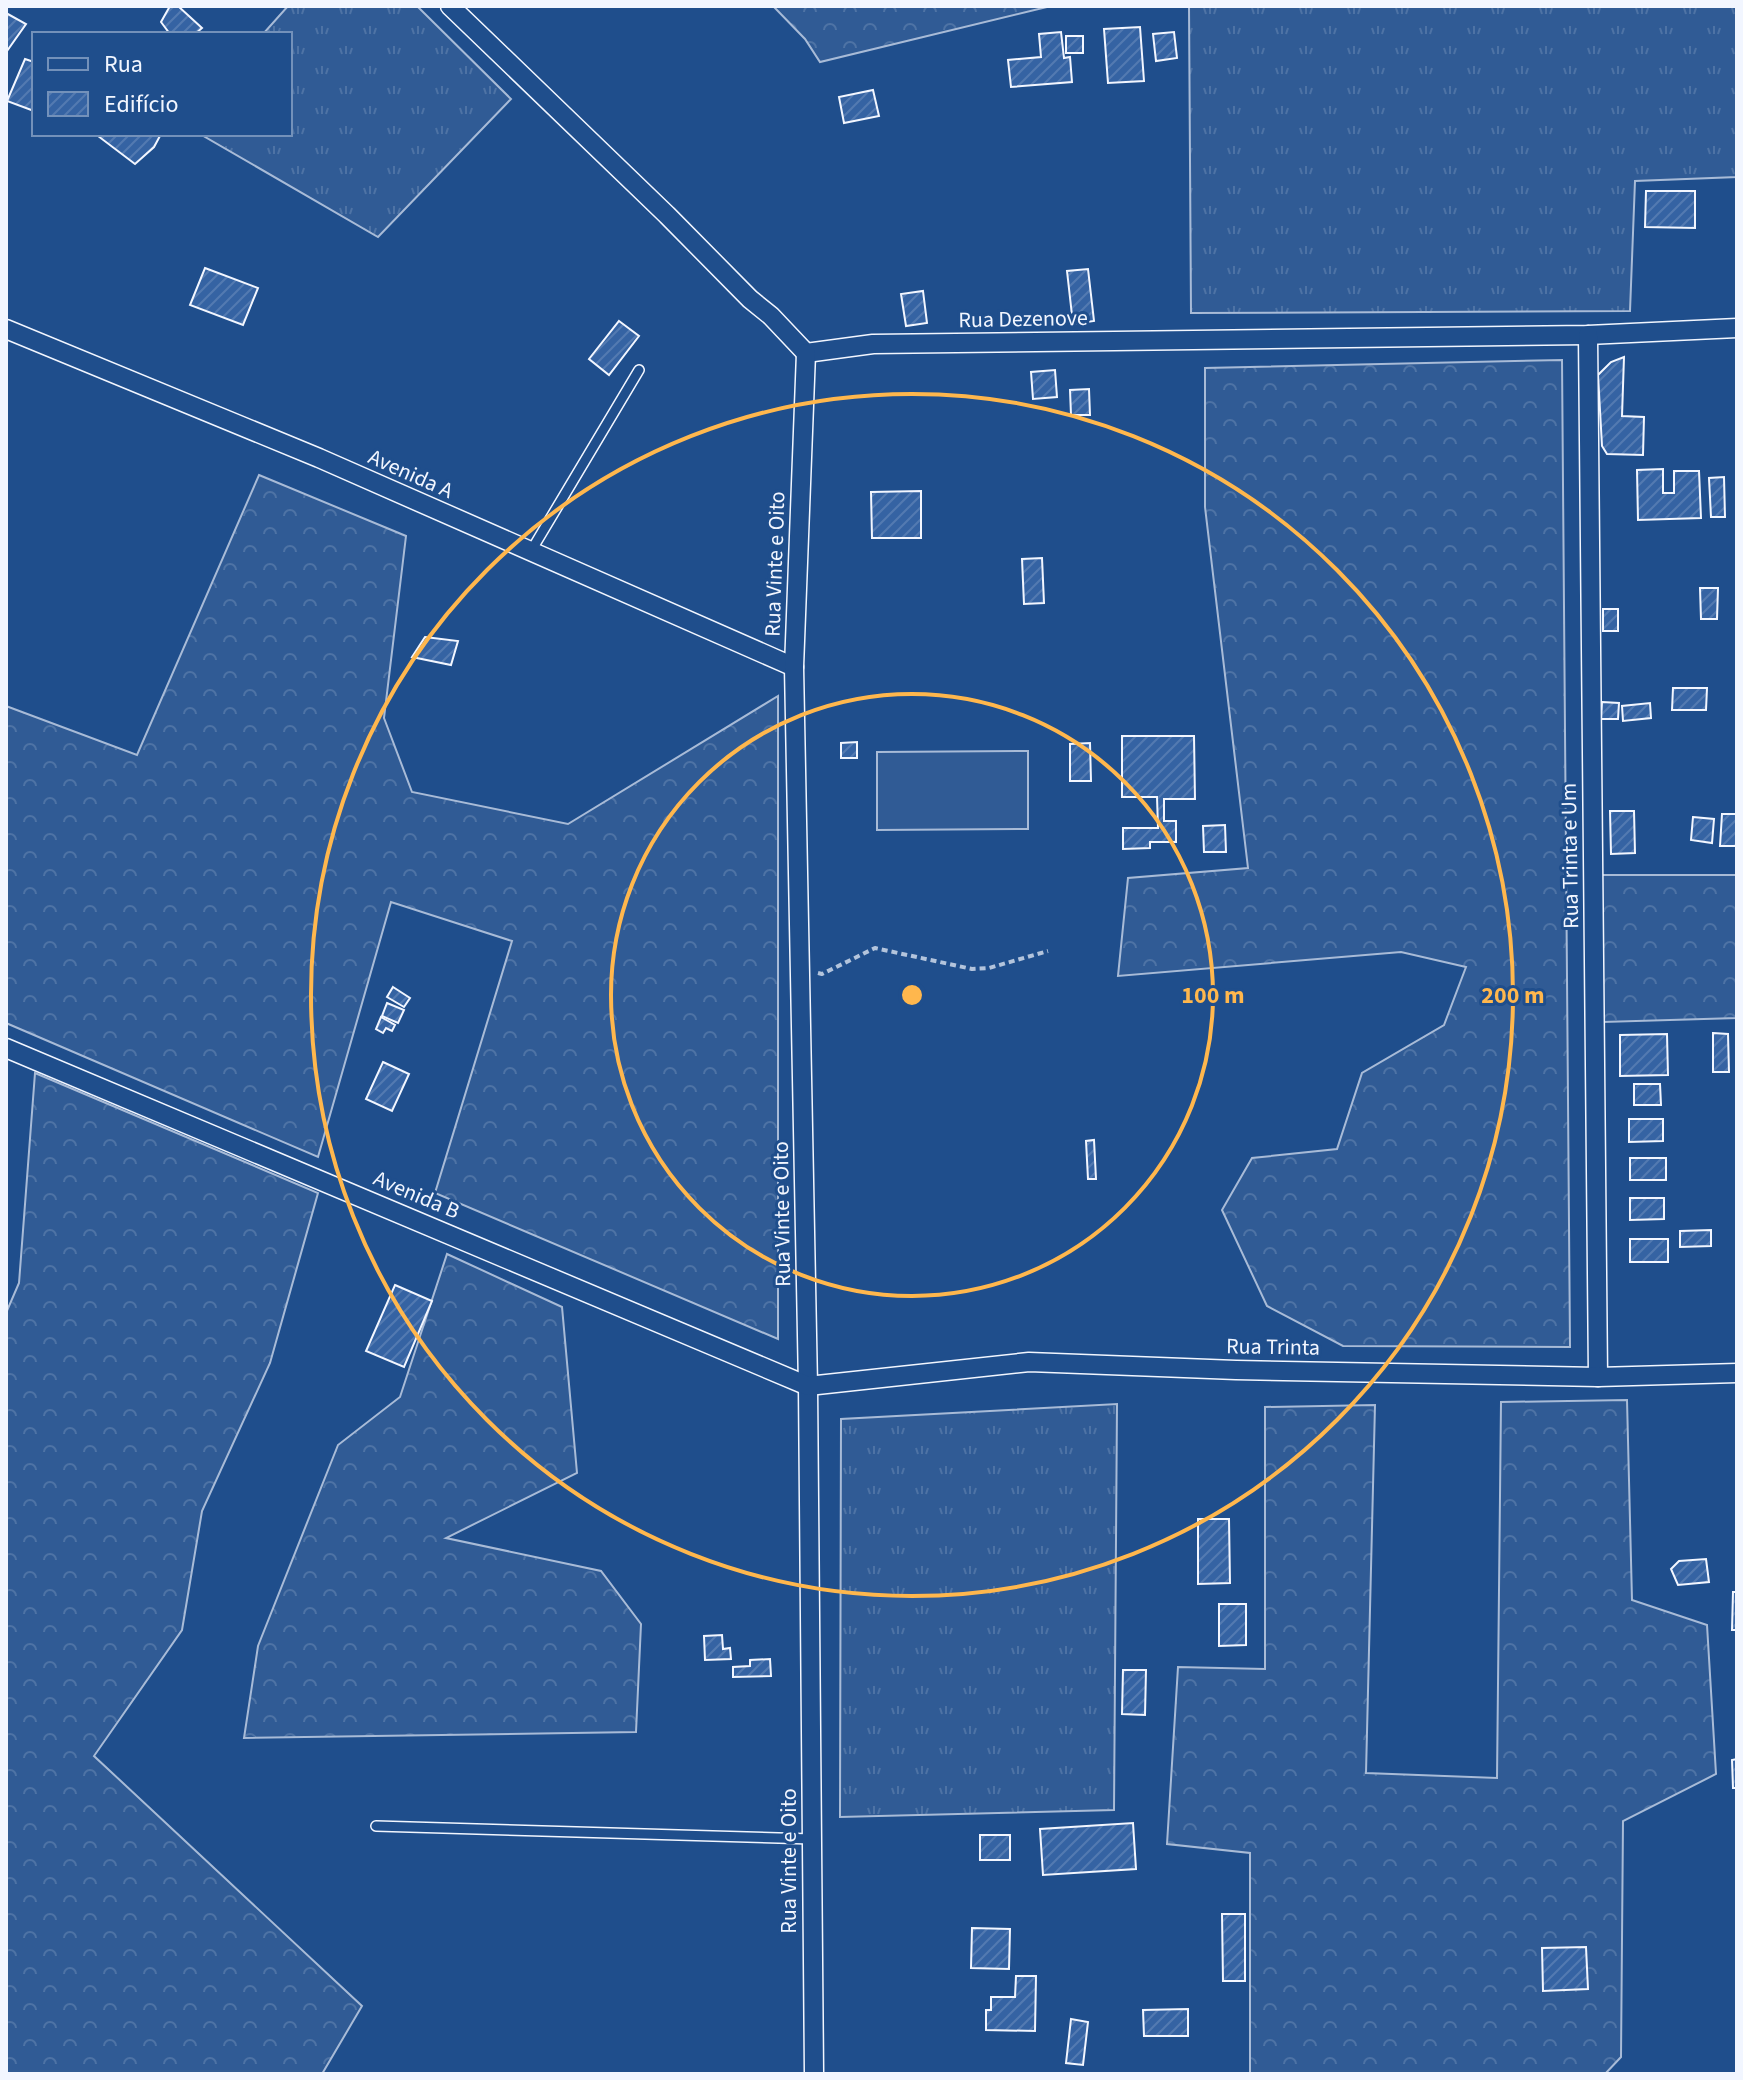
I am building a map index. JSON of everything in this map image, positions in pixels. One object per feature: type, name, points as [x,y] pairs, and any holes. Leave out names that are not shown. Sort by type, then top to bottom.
[{"type":"street","points":[[450,6],[806,353]]},
{"type":"street","name":"Rua Dezenove","points":[[806,353],[873,344],[1588,335],[1737,328]]},
{"type":"street","name":"Avenida A","points":[[6,329],[319,458],[794,667]]},
{"type":"street","name":"Rua Trinta e Um","points":[[1588,335],[1598,1377]]},
{"type":"street","name":"Rua Vinte e Oito","points":[[806,353],[794,667],[808,1386],[814,2074]]},
{"type":"street","name":"Avenida B","points":[[6,1048],[808,1386]]},
{"type":"street","name":"Rua Trinta","points":[[808,1386],[1029,1362],[1236,1370],[1598,1377],[1737,1373]]},
{"type":"lane","points":[[531,551],[639,370]]},
{"type":"lane","points":[[376,1826],[812,1839]]},
{"type":"path","points":[[800,972],[822,974],[875,948],[972,969],[989,968],[1048,951]]},
{"type":"green space","points":[[288,6],[417,6],[511,99],[378,237],[203,136],[292,136],[292,32],[265,32]]},
{"type":"green space","points":[[773,6],[1051,6],[820,62],[805,39]]},
{"type":"green space","points":[[1189,6],[1737,6],[1737,177],[1635,181],[1630,311],[1191,313]]},
{"type":"green space","points":[[1562,360],[1570,1347],[1343,1346],[1267,1306],[1222,1210],[1252,1158],[1337,1149],[1362,1073],[1444,1025],[1466,967],[1401,952],[1118,976],[1128,878],[1248,868],[1205,507],[1205,368]]},
{"type":"green space","points":[[259,475],[406,536],[384,718],[412,792],[568,824],[778,696],[778,1339],[435,1193],[512,941],[391,902],[318,1157],[6,1023],[6,706],[137,755]]},
{"type":"green space","points":[[1600,875],[1737,875],[1737,1018],[1603,1022]]},
{"type":"green space","points":[[35,1073],[318,1193],[270,1363],[202,1511],[182,1630],[94,1756],[362,2006],[322,2074],[6,2074],[6,1313],[19,1283]]},
{"type":"green space","points":[[447,1254],[562,1307],[577,1473],[446,1538],[601,1571],[641,1624],[636,1732],[244,1738],[258,1646],[338,1445],[400,1397]]},
{"type":"green space","points":[[1627,1400],[1632,1600],[1707,1625],[1716,1774],[1623,1821],[1621,2057],[1605,2074],[1250,2074],[1250,1853],[1167,1844],[1178,1667],[1265,1669],[1265,1407],[1375,1405],[1366,1773],[1497,1778],[1501,1402]]},
{"type":"green space","points":[[1117,1404],[1114,1810],[840,1817],[841,1419]]},
{"type":"shaded area","points":[[1028,751],[1028,829],[877,830],[877,752]]},
{"type":"building","points":[[170,6],[178,6],[202,28],[197,32],[168,32],[161,22]]},
{"type":"building","points":[[6,13],[26,24],[7,51],[6,50]]},
{"type":"building","points":[[1140,27],[1144,81],[1108,83],[1104,29]]},
{"type":"building","points":[[1061,32],[1064,58],[1070,57],[1072,82],[1011,87],[1008,60],[1041,57],[1039,34]]},
{"type":"building","points":[[1174,32],[1177,58],[1156,61],[1153,34]]},
{"type":"building","points":[[1066,36],[1083,36],[1083,53],[1066,53]]},
{"type":"building","points":[[25,59],[32,61],[32,110],[7,101]]},
{"type":"building","points":[[873,90],[879,116],[844,123],[839,97]]},
{"type":"building","points":[[98,136],[160,136],[154,147],[135,164]]},
{"type":"building","points":[[1646,191],[1695,191],[1695,228],[1645,227]]},
{"type":"building","points":[[205,268],[258,288],[243,325],[190,305]]},
{"type":"building","points":[[1088,269],[1094,321],[1073,324],[1067,271]]},
{"type":"building","points":[[923,291],[927,323],[906,326],[901,294]]},
{"type":"building","points":[[619,321],[639,336],[609,375],[589,359]]},
{"type":"building","points":[[1624,357],[1622,416],[1644,417],[1643,455],[1607,454],[1602,446],[1598,375],[1611,362]]},
{"type":"building","points":[[1055,370],[1057,397],[1033,399],[1031,372]]},
{"type":"building","points":[[1089,389],[1090,415],[1071,415],[1070,390]]},
{"type":"building","points":[[1663,469],[1663,493],[1674,493],[1674,471],[1699,471],[1701,518],[1638,520],[1637,470]]},
{"type":"building","points":[[1724,477],[1725,517],[1711,517],[1709,478]]},
{"type":"building","points":[[921,491],[921,538],[872,538],[871,492]]},
{"type":"building","points":[[1042,558],[1044,603],[1024,604],[1022,559]]},
{"type":"building","points":[[1700,588],[1718,588],[1717,619],[1701,619]]},
{"type":"building","points":[[1603,609],[1618,609],[1618,631],[1603,631]]},
{"type":"building","points":[[425,637],[458,641],[451,665],[412,657]]},
{"type":"building","points":[[1673,688],[1707,688],[1706,710],[1672,710]]},
{"type":"building","points":[[1602,702],[1619,703],[1618,719],[1601,719]]},
{"type":"building","points":[[1650,703],[1651,718],[1623,721],[1622,706]]},
{"type":"building","points":[[1122,736],[1194,736],[1195,799],[1164,799],[1164,821],[1176,821],[1176,842],[1150,842],[1150,848],[1123,849],[1123,828],[1158,828],[1157,797],[1122,797]]},
{"type":"building","points":[[857,742],[857,758],[841,758],[841,743]]},
{"type":"building","points":[[1090,743],[1091,781],[1070,781],[1070,744]]},
{"type":"building","points":[[1610,811],[1634,811],[1635,853],[1611,854]]},
{"type":"building","points":[[1722,814],[1737,814],[1737,846],[1720,846]]},
{"type":"building","points":[[1693,817],[1714,819],[1712,843],[1691,840]]},
{"type":"building","points":[[1225,825],[1226,852],[1204,852],[1203,826]]},
{"type":"building","points":[[393,987],[410,998],[404,1007],[387,997]]},
{"type":"building","points":[[387,1003],[404,1010],[398,1023],[382,1016]]},
{"type":"building","points":[[381,1017],[395,1025],[392,1031],[386,1028],[383,1033],[376,1029]]},
{"type":"building","points":[[1713,1033],[1728,1034],[1729,1072],[1713,1072]]},
{"type":"building","points":[[1667,1034],[1668,1075],[1620,1076],[1620,1035]]},
{"type":"building","points":[[383,1062],[409,1074],[392,1111],[366,1099]]},
{"type":"building","points":[[1634,1084],[1660,1084],[1661,1105],[1634,1105]]},
{"type":"building","points":[[1629,1119],[1663,1119],[1663,1141],[1629,1142]]},
{"type":"building","points":[[1094,1140],[1096,1179],[1088,1179],[1086,1141]]},
{"type":"building","points":[[1630,1158],[1666,1158],[1666,1180],[1630,1180]]},
{"type":"building","points":[[1630,1198],[1664,1198],[1664,1219],[1630,1220]]},
{"type":"building","points":[[1711,1230],[1711,1246],[1680,1247],[1680,1231]]},
{"type":"building","points":[[1630,1239],[1668,1239],[1668,1262],[1630,1262]]},
{"type":"building","points":[[395,1285],[432,1301],[404,1367],[366,1351]]},
{"type":"building","points":[[1198,1519],[1229,1519],[1230,1583],[1198,1584]]},
{"type":"building","points":[[1706,1559],[1709,1582],[1678,1585],[1671,1569],[1679,1561]]},
{"type":"building","points":[[1733,1592],[1737,1592],[1737,1630],[1732,1630]]},
{"type":"building","points":[[1219,1604],[1246,1604],[1246,1645],[1219,1646]]},
{"type":"building","points":[[722,1635],[723,1649],[730,1648],[731,1659],[705,1660],[704,1636]]},
{"type":"building","points":[[770,1659],[771,1676],[733,1677],[733,1667],[750,1666],[750,1660]]},
{"type":"building","points":[[1123,1670],[1146,1670],[1145,1715],[1122,1714]]},
{"type":"building","points":[[1737,1759],[1737,1788],[1733,1788],[1732,1760]]},
{"type":"building","points":[[1133,1823],[1136,1869],[1043,1875],[1040,1829]]},
{"type":"building","points":[[980,1835],[1010,1835],[1010,1860],[980,1860]]},
{"type":"building","points":[[1222,1914],[1245,1914],[1245,1981],[1223,1981]]},
{"type":"building","points":[[972,1928],[1010,1929],[1009,1969],[971,1968]]},
{"type":"building","points":[[1586,1947],[1588,1989],[1543,1991],[1542,1948]]},
{"type":"building","points":[[1016,1976],[1036,1976],[1035,2031],[986,2030],[986,2010],[991,2010],[991,1997],[1015,1997]]},
{"type":"building","points":[[1188,2009],[1188,2036],[1144,2036],[1143,2010]]},
{"type":"building","points":[[1071,2019],[1088,2022],[1083,2065],[1066,2063]]}]
